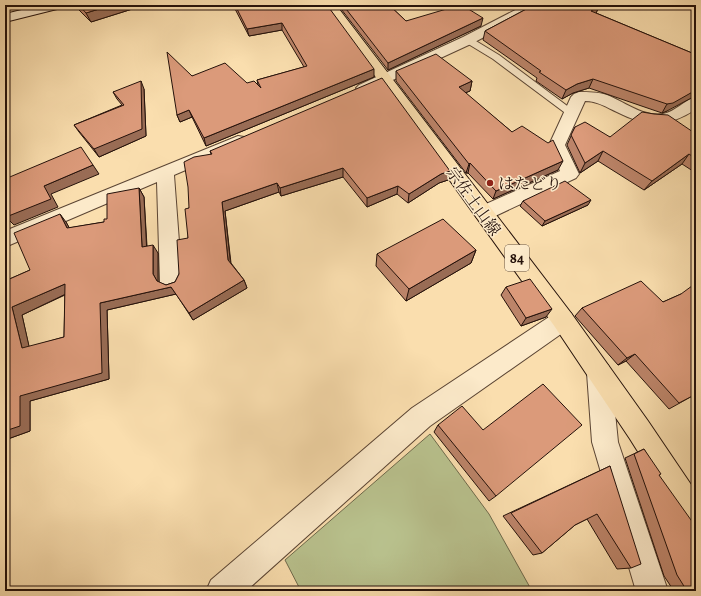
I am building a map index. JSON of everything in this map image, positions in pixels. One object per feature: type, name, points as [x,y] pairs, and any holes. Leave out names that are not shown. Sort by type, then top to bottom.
[{"type":"main road","name":"宗佐土山線","points":[[330,5],[563,320],[696,518]]},
{"type":"street","points":[[5,18],[57,5]]},
{"type":"street","points":[[348,94],[468,40],[534,5]]},
{"type":"street","points":[[692,5],[696,6]]},
{"type":"street","points":[[484,213],[570,174],[557,145],[579,97],[591,96],[600,98],[636,116],[652,119],[664,119],[682,112],[696,102]]},
{"type":"street","points":[[682,112],[696,122]]},
{"type":"street","points":[[5,239],[251,135]]},
{"type":"street","points":[[165,171],[171,282]]},
{"type":"street","points":[[222,591],[421,417],[563,320]]},
{"type":"street","points":[[599,373],[605,442],[652,591]]},
{"type":"lane","points":[[468,40],[496,57],[571,113]]},
{"type":"green space","points":[[430,434],[489,514],[532,591],[301,591],[285,560]]},
{"type":"building","points":[[79,5],[112,5],[86,13]]},
{"type":"building","points":[[235,5],[327,5],[374,69],[204,138],[189,110],[177,115],[167,52],[192,76],[225,63],[247,83],[254,81],[261,88],[257,80],[307,66],[282,23],[247,29]]},
{"type":"building","points":[[343,5],[389,5],[406,21],[462,5],[483,18],[388,63]]},
{"type":"building","points":[[534,5],[593,5],[598,7],[591,11],[692,53],[696,51],[696,90],[673,103],[667,104],[593,79],[577,84],[566,90],[539,72],[541,71],[485,31]]},
{"type":"building","points":[[436,54],[472,81],[459,87],[512,132],[522,126],[548,143],[553,140],[563,161],[496,191],[470,163],[469,164],[396,71]]},
{"type":"building","points":[[382,78],[450,171],[441,174],[409,194],[398,186],[367,198],[343,168],[280,188],[277,183],[222,202],[228,260],[244,280],[189,313],[171,287],[100,303],[102,373],[20,396],[20,426],[5,431],[5,281],[30,270],[14,233],[60,214],[67,228],[104,222],[104,219],[107,219],[107,194],[139,188],[142,247],[153,245],[153,274],[157,281],[166,285],[175,282],[179,274],[177,240],[188,238],[185,209],[189,208],[188,187],[184,162],[194,157],[212,154],[210,151]],"holes":[[[65,284],[64,337],[22,348],[12,307]]]},
{"type":"building","points":[[141,81],[142,129],[94,149],[74,125],[124,105],[113,92]]},
{"type":"building","points":[[642,112],[668,115],[696,134],[696,159],[689,154],[652,181],[603,151],[585,163],[571,135],[575,127],[585,122],[610,137]]},
{"type":"building","points":[[81,147],[93,165],[44,186],[51,199],[6,217],[5,179]]},
{"type":"building","points":[[565,181],[591,200],[545,221],[523,201]]},
{"type":"building","points":[[443,219],[476,250],[409,289],[377,254]]},
{"type":"building","points":[[530,279],[552,309],[526,318],[506,287]]},
{"type":"building","points":[[641,281],[663,302],[681,294],[696,283],[696,394],[679,403],[635,354],[627,358],[582,308]]},
{"type":"building","points":[[543,384],[582,425],[496,496],[438,425],[462,406],[483,430]]},
{"type":"building","points":[[644,449],[661,474],[659,475],[696,527],[696,591],[687,591],[677,575],[634,454]]},
{"type":"building","points":[[610,466],[641,564],[631,568],[597,514],[575,525],[542,553],[511,513]]},
{"type":"place","name":"はたどり","points":[[490,183]]}]
